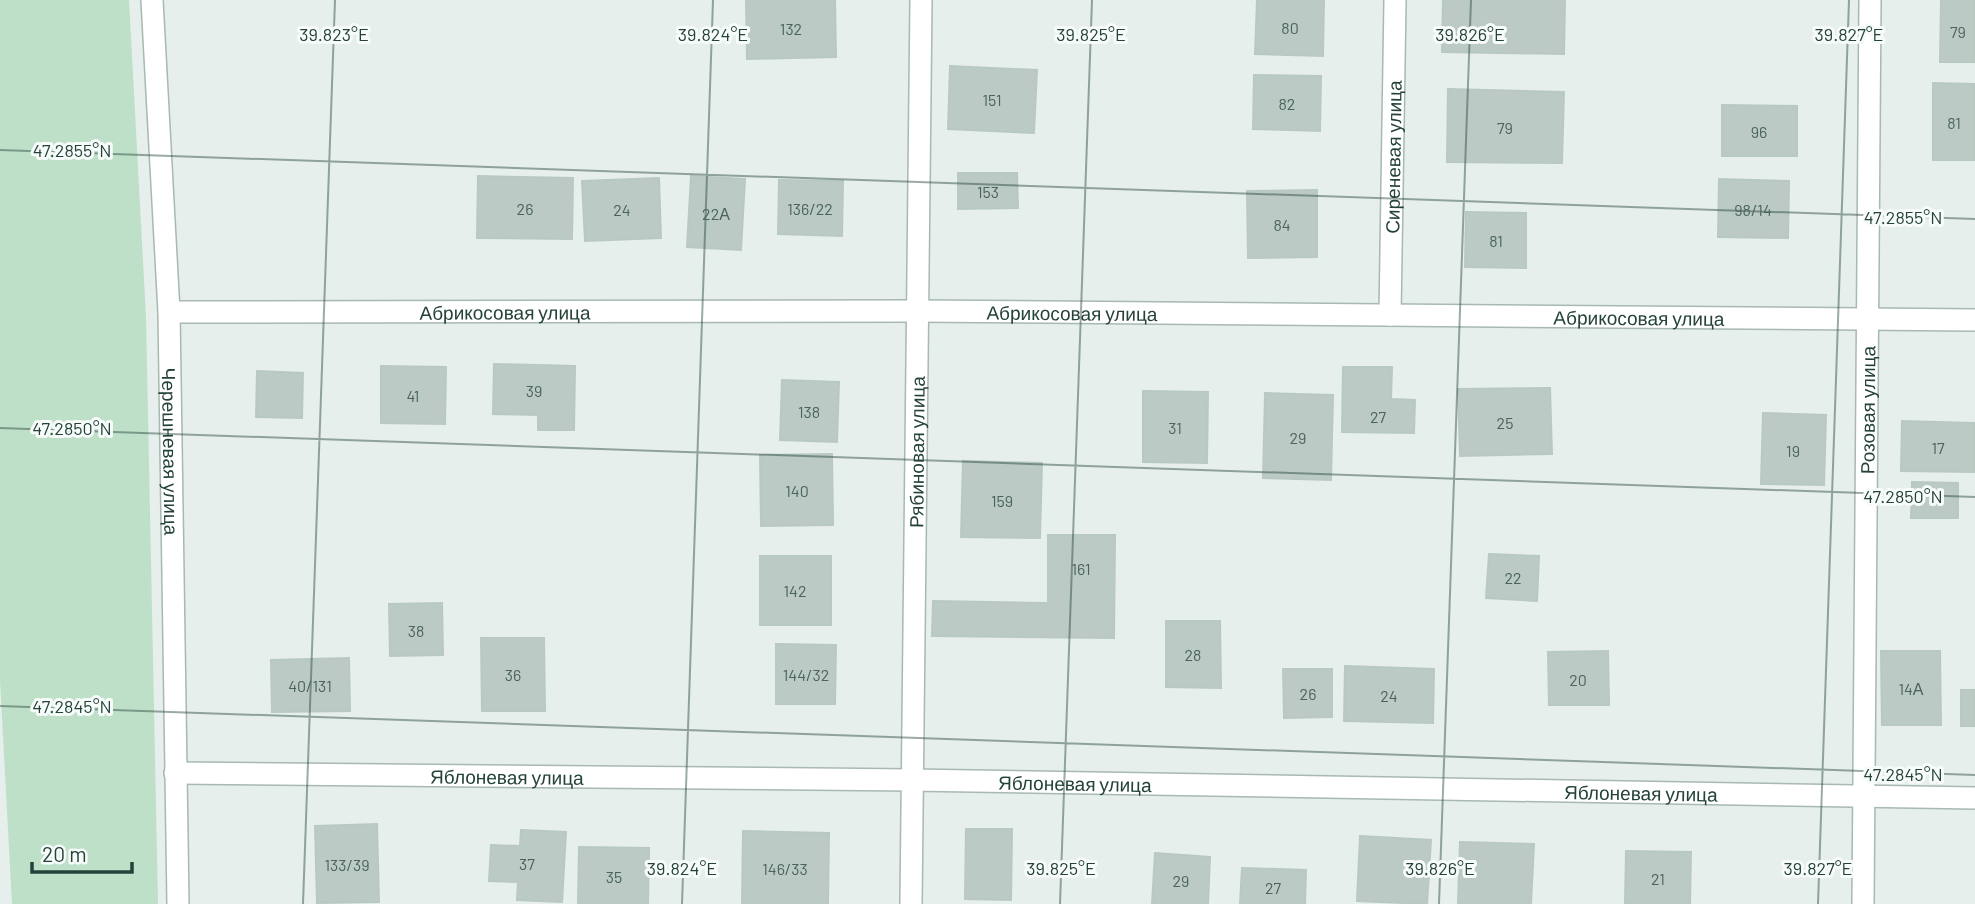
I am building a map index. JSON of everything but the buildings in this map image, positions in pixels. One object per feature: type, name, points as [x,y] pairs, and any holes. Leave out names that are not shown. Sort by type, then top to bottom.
[{"type":"street","name":"Черешневая улица","points":[[152,0],[169,312],[178,904]]},
{"type":"street","name":"Рябиновая улица","points":[[911,904],[921,0]]},
{"type":"street","name":"Сиреневая улица","points":[[1390,315],[1395,0]]},
{"type":"street","name":"Розовая улица","points":[[1863,904],[1870,0]]},
{"type":"street","name":"Абрикосовая улица","points":[[169,312],[916,311],[1975,320]]},
{"type":"street","name":"Яблоневая улица","points":[[175,773],[912,780],[1975,798]]},
{"type":"green space","points":[[0,0],[129,0],[146,317],[158,904],[12,904],[0,680]]}]
